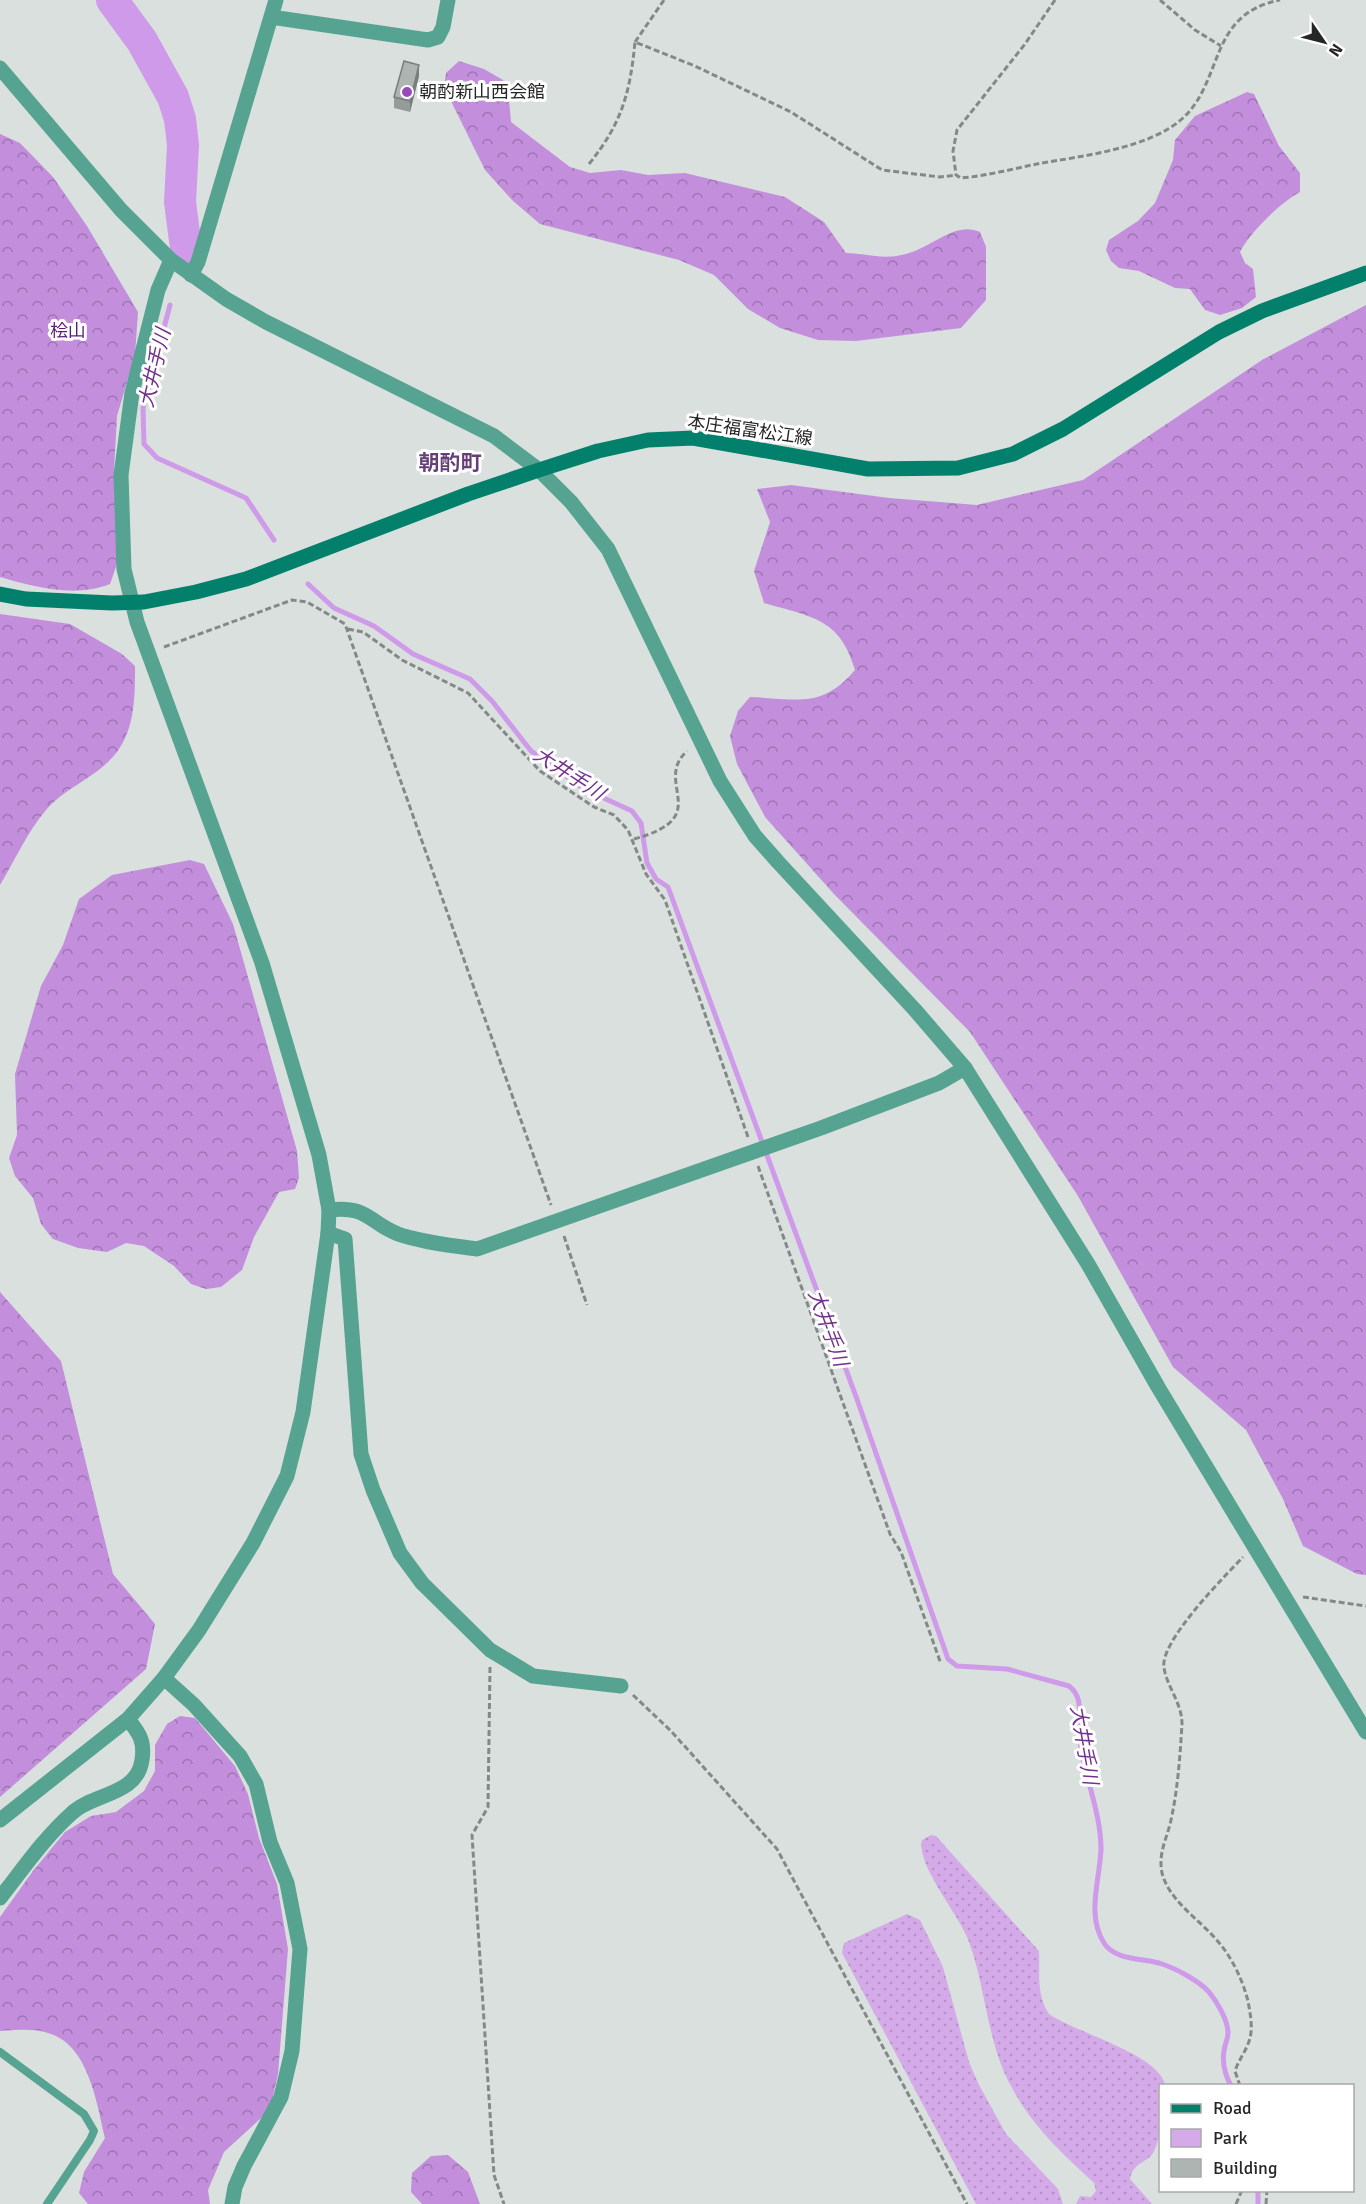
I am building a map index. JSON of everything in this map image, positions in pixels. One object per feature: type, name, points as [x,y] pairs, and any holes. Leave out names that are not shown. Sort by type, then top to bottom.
[{"type":"main road","name":"本庄福富松江線","points":[[0,594],[26,599],[112,603],[144,602],[246,579],[468,494],[598,451],[648,440],[693,438],[868,469],[958,468],[1013,454],[1063,429],[1219,332],[1262,311],[1366,273]]},
{"type":"street","points":[[191,275],[198,262],[276,0]]},
{"type":"street","points":[[271,17],[428,40],[438,37],[443,27],[448,0]]},
{"type":"street","points":[[0,68],[121,210],[171,260],[266,322],[443,408],[494,436],[539,470],[571,502],[608,549],[720,781],[755,836],[965,1068],[1088,1264],[1366,1732]]},
{"type":"street","points":[[0,1820],[128,1719],[164,1678],[199,1630],[253,1543],[287,1476],[303,1412],[328,1233],[330,1210],[319,1155],[262,963],[137,622],[124,569],[121,475],[132,393],[158,290],[171,260]]},
{"type":"street","points":[[330,1210],[346,1208],[368,1214],[396,1233],[427,1242],[477,1249],[559,1225],[759,1148],[939,1083],[965,1068]]},
{"type":"street","points":[[328,1233],[345,1239],[361,1454],[372,1490],[400,1553],[422,1583],[490,1650],[533,1676],[621,1686]]},
{"type":"street","points":[[164,1678],[194,1705],[240,1756],[256,1784],[270,1842],[287,1882],[300,1949],[292,2051],[281,2097],[244,2166],[235,2187],[232,2204]]},
{"type":"street","points":[[0,1898],[54,1829],[76,1809],[124,1788],[141,1770],[144,1750],[141,1736],[128,1719]]},
{"type":"lane","points":[[0,2052],[84,2114],[94,2131],[47,2204]]},
{"type":"path","points":[[589,164],[619,120],[628,93],[635,42],[664,0]]},
{"type":"path","points":[[956,175],[952,151],[957,130],[1025,44],[1055,0]]},
{"type":"path","points":[[1160,0],[1195,30],[1221,46]]},
{"type":"path","points":[[635,42],[695,66],[791,112],[882,170],[940,177],[956,175],[961,178],[1107,151],[1165,130],[1184,117],[1196,101],[1221,46],[1233,28],[1247,13],[1280,0]]},
{"type":"path","points":[[148,652],[292,600],[307,602],[338,619],[348,629],[587,1305]]},
{"type":"path","points":[[348,629],[363,632],[402,660],[468,693],[540,771],[594,807],[615,815],[633,840],[646,874],[664,900],[759,1148],[890,1534],[901,1552],[941,1664]]},
{"type":"path","points":[[633,840],[652,834],[673,820],[679,810],[675,777],[679,759],[687,750]]},
{"type":"path","points":[[1240,2084],[1236,2071],[1251,2036],[1250,2012],[1244,1988],[1222,1946],[1192,1918],[1163,1875],[1161,1845],[1173,1812],[1182,1715],[1163,1665],[1168,1650],[1196,1608],[1254,1545]]},
{"type":"path","points":[[1289,1602],[1300,1597],[1366,1606]]},
{"type":"path","points":[[490,1650],[488,1807],[472,1835],[494,2175],[504,2204]]},
{"type":"path","points":[[621,1686],[643,1703],[671,1731],[777,1849],[967,2204]]},
{"type":"green space","points":[[459,61],[484,69],[503,80],[509,100],[511,122],[570,167],[590,173],[621,170],[648,175],[685,173],[785,197],[824,222],[846,253],[896,256],[915,251],[955,232],[971,230],[980,232],[986,247],[986,300],[961,328],[856,341],[818,340],[780,328],[748,309],[714,275],[679,260],[540,224],[512,200],[485,170],[444,87],[446,73]]},
{"type":"green space","points":[[1247,92],[1254,94],[1279,146],[1300,173],[1300,192],[1266,219],[1240,252],[1245,263],[1253,269],[1256,297],[1242,308],[1220,315],[1205,310],[1190,289],[1175,288],[1139,271],[1119,268],[1111,261],[1106,250],[1109,240],[1138,221],[1155,203],[1173,160],[1175,140],[1195,116]]},
{"type":"green space","name":"桧山","points":[[0,134],[20,143],[53,177],[87,226],[138,312],[135,355],[117,416],[114,470],[117,564],[110,584],[97,588],[69,591],[0,577]]},
{"type":"green space","points":[[1366,305],[1366,1575],[1357,1574],[1303,1546],[1283,1499],[1246,1430],[1173,1367],[1078,1196],[970,1032],[834,894],[765,817],[737,764],[730,736],[738,711],[750,697],[795,700],[820,696],[831,691],[855,670],[841,640],[822,622],[764,603],[754,571],[770,522],[757,489],[791,485],[889,498],[977,505],[1083,480],[1262,360]]},
{"type":"green space","points":[[0,614],[70,624],[122,654],[135,666],[135,692],[129,729],[118,751],[102,768],[61,796],[46,810],[27,836],[0,885]]},
{"type":"green space","points":[[190,860],[204,864],[233,924],[297,1151],[299,1178],[295,1189],[279,1192],[254,1237],[242,1270],[221,1287],[206,1289],[191,1284],[174,1266],[144,1246],[126,1243],[107,1252],[78,1248],[53,1239],[41,1224],[33,1198],[15,1176],[9,1158],[17,1135],[15,1074],[41,986],[63,945],[79,899],[112,875]]},
{"type":"green space","points":[[0,1292],[61,1361],[113,1574],[155,1624],[146,1669],[0,1797]]},
{"type":"green space","points":[[180,1716],[195,1718],[235,1766],[248,1794],[259,1838],[277,1884],[288,1949],[278,2074],[270,2110],[224,2152],[208,2190],[210,2204],[88,2204],[79,2193],[84,2172],[105,2138],[94,2094],[83,2064],[64,2041],[39,2031],[0,2031],[0,1917],[65,1832],[91,1816],[116,1812],[144,1791],[155,1771],[155,1745],[167,1724]]},
{"type":"green space","points":[[931,1835],[936,1836],[1039,1951],[1040,1992],[1049,2014],[1133,2054],[1159,2074],[1164,2084],[1159,2084],[1157,2144],[1151,2155],[1135,2168],[1130,2179],[1152,2204],[1076,2204],[1080,2196],[1091,2197],[1096,2191],[1094,2183],[1038,2126],[1011,2086],[997,2052],[969,1942],[932,1877],[922,1851],[922,1840]]},
{"type":"green space","points":[[907,1914],[920,1920],[943,1967],[969,2062],[978,2083],[1006,2134],[1058,2189],[1063,2204],[976,2204],[842,1953],[844,1943]]},
{"type":"green space","points":[[448,2155],[468,2172],[480,2204],[422,2204],[411,2192],[412,2173],[431,2156]]},
{"type":"building","points":[[404,61],[419,65],[410,101],[394,97]]},
{"type":"waterway","name":"大井手川","points":[[112,0],[142,41],[173,97],[180,119],[183,145],[180,202],[186,248]]},
{"type":"waterway","name":"大井手川","points":[[170,305],[143,408],[144,444],[157,458],[246,498],[274,540]]},
{"type":"waterway","name":"大井手川","points":[[308,584],[334,608],[374,626],[413,654],[470,679],[492,701],[531,751],[584,789],[632,811],[641,823],[647,863],[656,879],[668,887],[858,1402],[948,1659],[957,1666],[1007,1669],[1069,1686],[1073,1690],[1079,1705],[1080,1743],[1100,1834],[1101,1849],[1095,1897],[1099,1932],[1104,1943],[1115,1953],[1168,1966],[1194,1980],[1209,1992],[1222,2011],[1228,2028],[1223,2062],[1230,2084]]},
{"type":"waterway","name":"大井手川","points":[[1258,2192],[1258,2204]]},
{"type":"place","name":"朝酌新山西会館","points":[[407,92]]},
{"type":"district","name":"朝酌町","points":[[450,463]]}]
